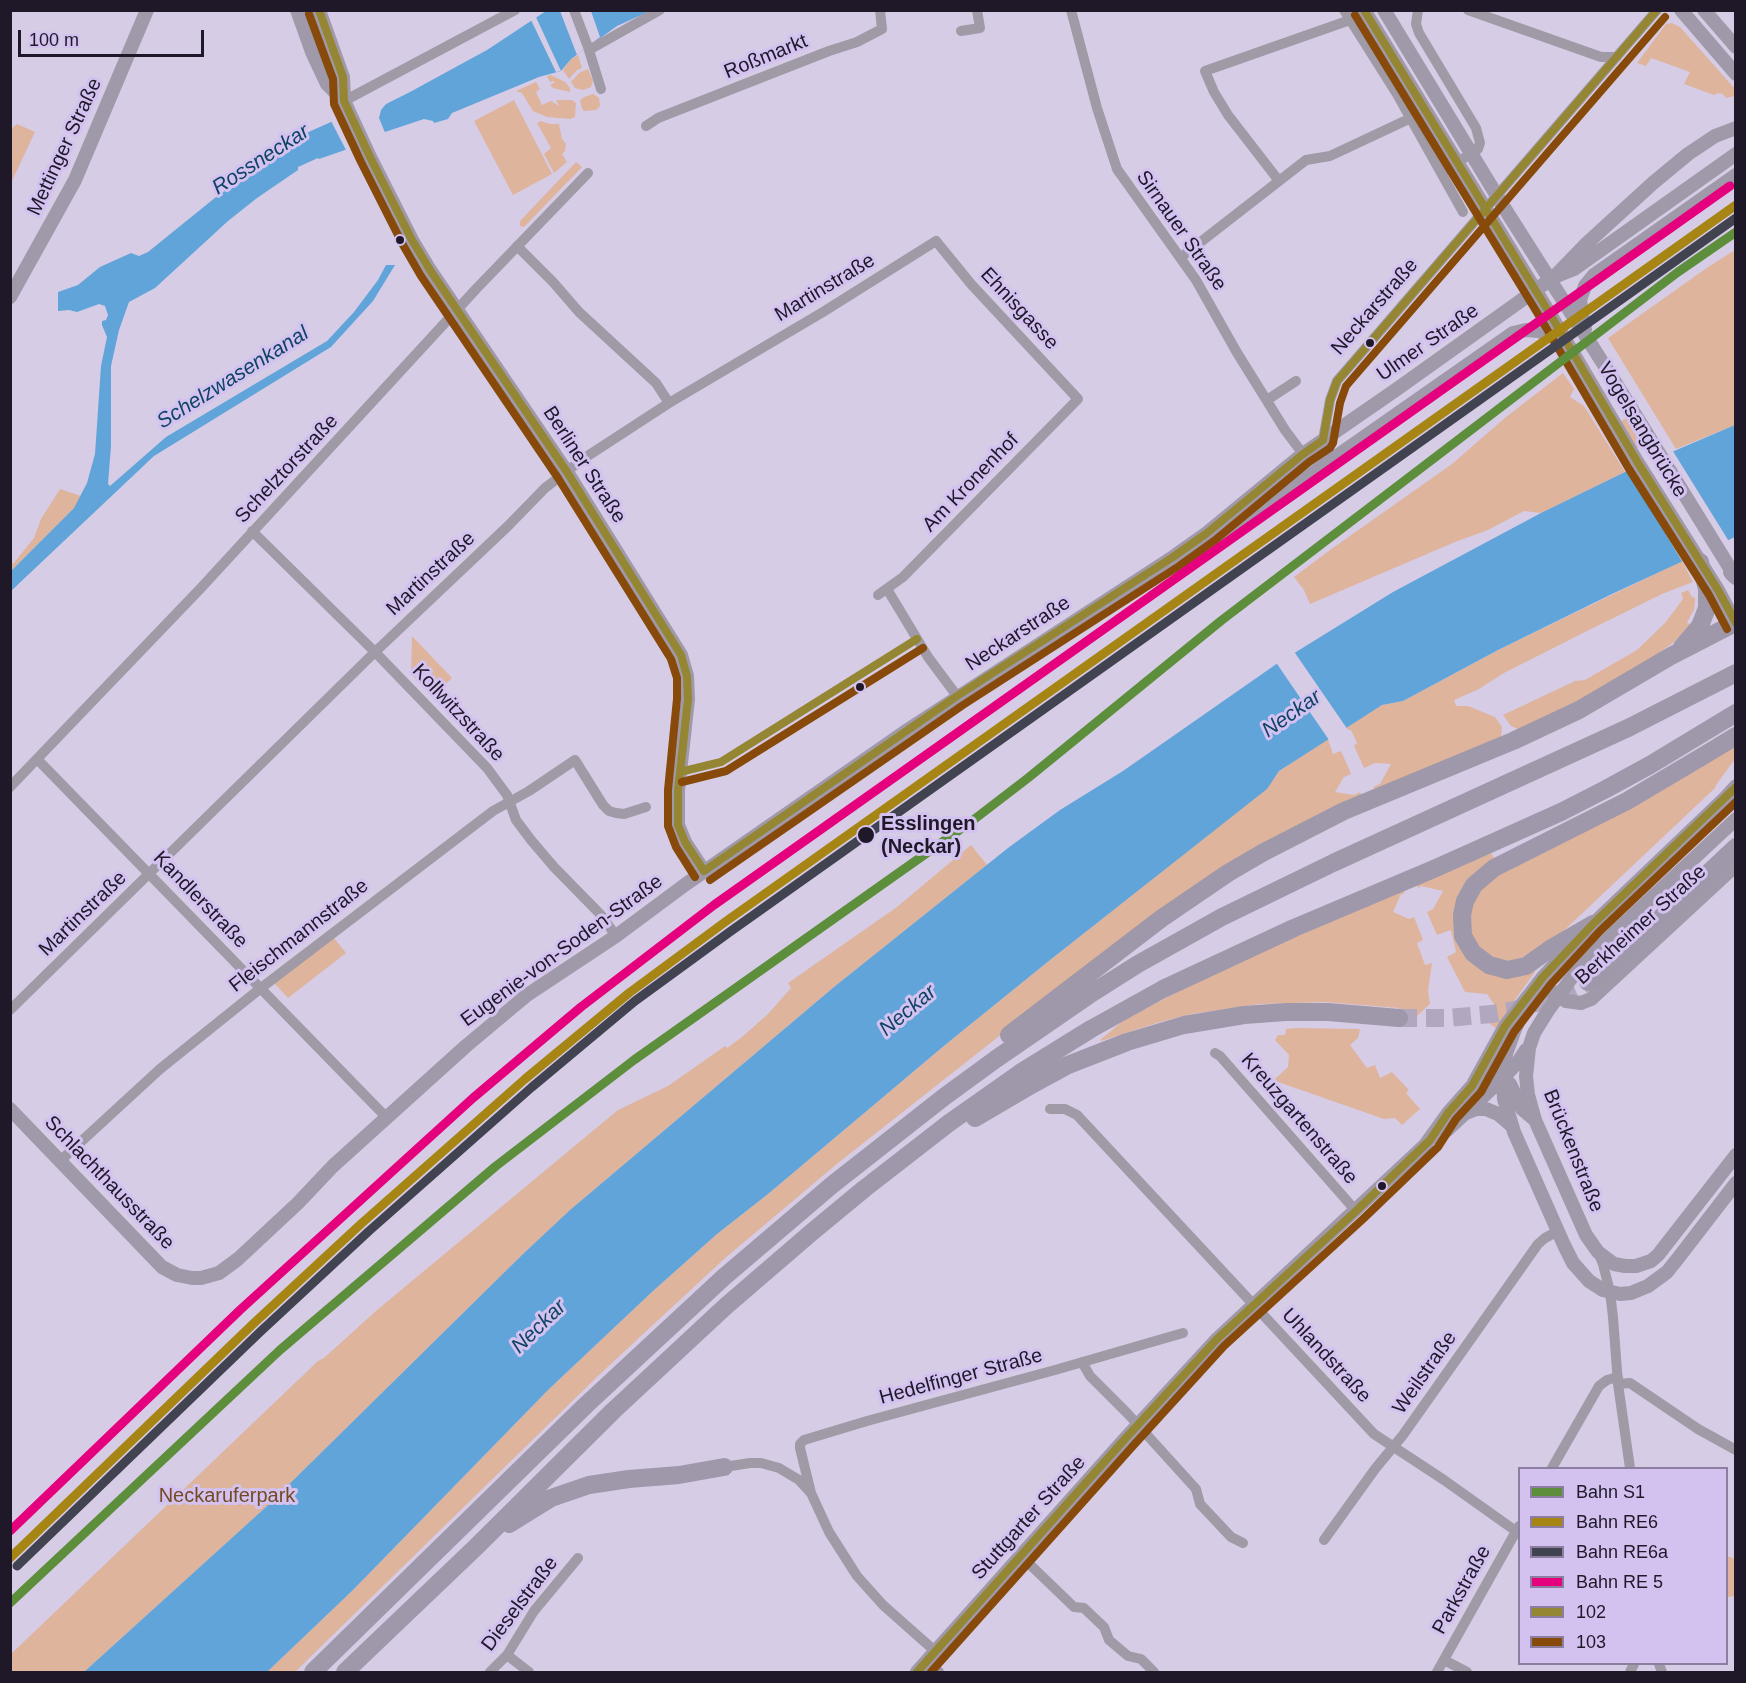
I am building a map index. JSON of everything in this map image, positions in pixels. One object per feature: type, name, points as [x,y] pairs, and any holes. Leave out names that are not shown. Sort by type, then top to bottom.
[{"type":"highway","points":[[1671,656],[1690,638],[1703,620],[1713,592],[1700,561]]},
{"type":"highway","points":[[886,1143],[948,1085],[1011,1034],[1128,943],[1228,873],[1344,811],[1513,741],[1579,710],[1671,656],[1736,623]]},
{"type":"highway","points":[[313,1672],[586,1405],[683,1314],[783,1226],[944,1097],[1029,1035],[1108,982],[1180,940],[1272,892],[1618,733],[1736,672]]},
{"type":"highway","points":[[345,1672],[684,1345],[864,1189],[949,1123],[1002,1086],[1127,1008],[1238,953],[1561,812],[1641,770],[1736,713]]},
{"type":"highway","points":[[1593,924],[1550,948],[1526,966],[1508,970],[1489,965],[1473,953],[1463,936],[1462,915],[1474,885],[1494,868],[1626,801],[1736,736]]},
{"type":"highway","points":[[1588,981],[1622,954],[1736,847]]},
{"type":"highway","points":[[864,1189],[982,1113],[1033,1084],[1086,1057],[1149,1034],[1205,1021],[1263,1013],[1309,1011],[1399,1018]]},
{"type":"highway","points":[[476,1547],[538,1505],[576,1488],[612,1481],[680,1475],[724,1467]]},
{"type":"main road","name":"Mettinger Straße","points":[[10,297],[78,172],[147,10]]},
{"type":"main road","name":"Berliner Straße","points":[[297,10],[312,52],[327,84],[347,106]]},
{"type":"main road","name":"Berliner Straße","points":[[319,10],[343,77],[347,106],[412,240],[567,472],[674,642],[685,667],[688,699],[678,816],[681,834],[704,872]]},
{"type":"main road","name":"Vogelsangbrücke","points":[[1364,10],[1550,314],[1638,463],[1700,561]]},
{"type":"main road","name":"Vogelsangbrücke","points":[[1384,10],[1505,209],[1734,575]]},
{"type":"main road","points":[[1681,10],[1736,74]]},
{"type":"main road","points":[[1704,10],[1736,46]]},
{"type":"main road","points":[[1715,136],[1736,121]]},
{"type":"main road","name":"Ulmer Straße","points":[[1323,440],[1554,277],[1585,245],[1688,154],[1715,136],[1736,128]]},
{"type":"main road","name":"Ulmer Straße","points":[[1554,277],[1574,269],[1736,154]]},
{"type":"main road","points":[[1591,345],[1581,308],[1582,293],[1589,280],[1736,176]]},
{"type":"main road","points":[[1173,557],[1234,529],[1514,333],[1533,330],[1546,333],[1561,342],[1575,357]]},
{"type":"main road","name":"Neckarstraße","points":[[957,696],[1173,557],[1207,533],[1323,440]]},
{"type":"main road","points":[[1713,592],[1736,623]]},
{"type":"main road","name":"Eugenie-von-Soden-Straße","points":[[184,1277],[210,1276],[228,1267],[386,1117],[530,993],[616,936],[957,696]]},
{"type":"main road","points":[[1472,1086],[1500,1033],[1535,987],[1593,924],[1736,786]]},
{"type":"main road","name":"Brückenstraße","points":[[1598,1252],[1586,1235],[1535,1120],[1528,1095],[1526,1076],[1531,1040],[1538,1026],[1584,963],[1736,819]]},
{"type":"main road","name":"Berkheimer Straße","points":[[1535,987],[1566,1001],[1586,1002],[1736,865]]},
{"type":"main road","points":[[1535,987],[1509,1044],[1503,1078],[1504,1099],[1512,1126],[1558,1231],[1573,1263],[1583,1275],[1596,1286],[1620,1294],[1648,1286],[1667,1272],[1736,1183]]},
{"type":"main road","name":"Stuttgarter Straße","points":[[1430,1140],[1447,1130],[1503,1078],[1518,1062],[1531,1040]]},
{"type":"main road","points":[[1472,1086],[1481,1079],[1498,1076],[1503,1078],[1510,1084],[1522,1109],[1535,1120]]},
{"type":"main road","name":"Stuttgarter Straße","points":[[917,1672],[1217,1339],[1430,1140],[1448,1113],[1472,1086]]},
{"type":"main road","name":"Schlachthausstraße","points":[[10,1109],[156,1261],[169,1272],[184,1277]]},
{"type":"main road","points":[[1464,1114],[1476,1109],[1486,1109],[1498,1114],[1512,1126]]},
{"type":"main road","points":[[1598,1252],[1608,1261],[1625,1266],[1644,1264],[1651,1260],[1665,1248],[1736,1155]]},
{"type":"street","points":[[347,106],[515,10]]},
{"type":"street","points":[[574,10],[601,89]]},
{"type":"street","points":[[588,48],[660,10]]},
{"type":"street","name":"Roßmarkt","points":[[646,126],[658,118],[857,42],[882,29],[880,10]]},
{"type":"street","points":[[961,31],[980,28],[977,10]]},
{"type":"street","name":"Sirnauer Straße","points":[[1071,10],[1097,108],[1114,161],[1121,175],[1196,280],[1232,345],[1285,430],[1303,454]]},
{"type":"street","points":[[1418,10],[1416,24],[1419,33],[1476,128],[1480,143],[1478,149],[1441,173]]},
{"type":"street","points":[[1468,10],[1602,57],[1617,57]]},
{"type":"street","name":"Neckarstraße","points":[[1323,440],[1330,400],[1337,381],[1657,10]]},
{"type":"street","points":[[1279,181],[1228,115],[1205,71],[1347,15],[1411,118],[1463,212]]},
{"type":"street","points":[[1180,258],[1310,158],[1330,156],[1411,118]]},
{"type":"street","name":"Schelztorstraße","points":[[10,788],[588,173]]},
{"type":"street","name":"Ehnisgasse","points":[[936,241],[971,284],[1078,399]]},
{"type":"street","name":"Martinstraße","points":[[10,1010],[237,786],[519,516],[537,496],[591,453],[669,403],[823,312],[936,241]]},
{"type":"street","points":[[517,246],[579,312],[656,383],[669,403]]},
{"type":"street","points":[[1267,400],[1296,381]]},
{"type":"street","name":"Am Kronenhof","points":[[957,696],[883,592],[903,577],[1078,399]]},
{"type":"street","name":"Kollwitzstraße","points":[[252,531],[375,652],[487,768],[510,802],[516,820],[531,840],[601,915],[616,936]]},
{"type":"street","name":"Kandlerstraße","points":[[38,760],[386,1117]]},
{"type":"street","name":"Fleischmannstraße","points":[[60,1161],[160,1069],[261,988],[484,818],[575,760],[603,806],[609,810],[624,814],[646,807]]},
{"type":"street","name":"Kreuzgartenstraße","points":[[1215,1053],[1356,1211]]},
{"type":"street","name":"Uhlandstraße","points":[[1050,1109],[1065,1109],[1077,1116],[1369,1429],[1518,1530]]},
{"type":"street","name":"Weilstraße","points":[[1324,1540],[1375,1469],[1394,1447],[1540,1242],[1558,1231]]},
{"type":"street","points":[[1598,1252],[1610,1292],[1618,1380],[1630,1467]]},
{"type":"street","name":"Hedelfinger Straße","points":[[811,1493],[800,1448],[804,1440],[1183,1333]]},
{"type":"street","points":[[1082,1362],[1087,1373],[1196,1488],[1200,1504],[1231,1537],[1244,1543]]},
{"type":"street","points":[[1553,1467],[1599,1386],[1607,1380],[1630,1383],[1698,1429],[1736,1450]]},
{"type":"street","points":[[724,1467],[755,1462],[784,1470],[799,1480],[811,1493],[830,1532],[857,1576],[931,1657],[939,1672]]},
{"type":"street","name":"Parkstraße","points":[[1437,1672],[1518,1530]]},
{"type":"street","points":[[1021,1556],[1074,1607],[1084,1608],[1104,1627],[1109,1640],[1130,1657],[1141,1659],[1154,1672]]},
{"type":"street","name":"Dieselstraße","points":[[490,1672],[507,1655],[534,1611],[578,1558]]},
{"type":"street","points":[[507,1655],[529,1672]]},
{"type":"street","points":[[1444,1660],[1467,1672]]},
{"type":"green space","points":[[1672,23],[1680,27],[1735,89],[1735,96],[1726,98],[1723,94],[1714,95],[1684,84],[1690,72],[1651,58],[1646,66],[1637,63],[1666,24]]},
{"type":"green space","points":[[578,55],[582,68],[569,79],[563,70],[571,59]]},
{"type":"green space","points":[[588,69],[593,81],[591,87],[583,90],[575,88],[571,82],[579,73]]},
{"type":"green space","points":[[551,75],[565,82],[570,92],[553,88],[550,85],[554,81],[550,82],[547,76]]},
{"type":"green space","points":[[536,82],[540,89],[536,92],[542,105],[551,101],[559,106],[556,100],[572,100],[576,103],[575,117],[570,119],[547,117],[533,111],[522,93],[516,91]]},
{"type":"green space","points":[[593,94],[599,98],[600,106],[596,110],[584,111],[580,100]]},
{"type":"green space","points":[[514,100],[552,174],[513,195],[474,121]]},
{"type":"green space","points":[[541,121],[559,124],[562,139],[566,144],[562,154],[567,162],[554,173],[544,154],[551,148],[537,123]]},
{"type":"green space","points":[[17,124],[35,132],[11,183],[11,129]]},
{"type":"green space","points":[[576,162],[582,167],[524,227],[520,226],[520,221]]},
{"type":"green space","points":[[1735,250],[1735,425],[1676,449],[1608,338]]},
{"type":"green space","points":[[1563,373],[1574,389],[1570,397],[1584,406],[1625,472],[1541,513],[1524,511],[1488,530],[1310,604],[1304,590],[1294,577],[1452,464],[1506,417]]},
{"type":"green space","points":[[1628,417],[1643,445],[1621,457],[1605,430]]},
{"type":"green space","points":[[60,489],[81,496],[74,508],[11,571],[11,562],[13,564],[34,538],[41,519]]},
{"type":"green space","points":[[1682,561],[1693,582],[1662,594],[1589,630],[1454,700],[1456,706],[1468,706],[1495,717],[1502,727],[1501,738],[1376,792],[1373,787],[1380,784],[1391,764],[1375,763],[1364,768],[1354,746],[1357,743],[1351,730],[1346,727],[1382,705],[1403,701],[1498,650]]},
{"type":"green space","points":[[1688,590],[1695,598],[1694,610],[1687,622],[1690,625],[1674,642],[1648,661],[1586,698],[1518,729],[1511,726],[1503,715],[1575,681],[1585,680],[1637,650],[1665,623],[1683,599],[1681,593]]},
{"type":"green space","points":[[412,636],[452,678],[433,696],[411,674]]},
{"type":"green space","points":[[1328,739],[1333,754],[1341,751],[1351,774],[1344,777],[1335,792],[1354,795],[1360,792],[1363,797],[1120,941],[838,1163],[724,1259],[599,1375],[295,1672],[267,1672],[353,1590],[548,1390],[717,1234],[945,1045],[1266,789],[1279,771]]},
{"type":"green space","points":[[1735,742],[1735,759],[1715,788],[1555,939],[1512,963],[1490,958],[1470,937],[1469,908],[1488,880]]},
{"type":"green space","name":"Neckaruferpark","points":[[971,845],[987,865],[834,987],[570,1210],[266,1507],[84,1672],[11,1672],[11,1654],[318,1361],[377,1310],[618,1110],[668,1086],[725,1046],[727,1048],[742,1037],[768,1014],[791,988],[788,983],[897,907]]},
{"type":"green space","points":[[1491,853],[1495,860],[1470,882],[1465,953],[1535,972],[1514,1001],[1498,1030],[1484,1019],[1494,1004],[1487,994],[1465,992],[1447,957],[1456,952],[1451,930],[1437,935],[1427,912],[1433,909],[1443,891],[1421,886],[1418,888],[1417,885]]},
{"type":"green space","points":[[1403,890],[1405,893],[1401,894],[1393,912],[1409,919],[1414,917],[1423,940],[1417,943],[1425,965],[1432,963],[1428,991],[1430,1004],[1417,1016],[1398,1025],[1399,1008],[1325,1002],[1260,1004],[1191,1014],[1100,1040],[1124,1020],[1215,972]]},
{"type":"green space","points":[[334,938],[346,953],[288,998],[274,983]]},
{"type":"green space","points":[[1286,1029],[1360,1029],[1358,1038],[1350,1045],[1367,1068],[1375,1065],[1380,1078],[1392,1072],[1409,1090],[1406,1093],[1420,1109],[1402,1125],[1395,1118],[1384,1119],[1278,1082],[1275,1079],[1288,1067],[1289,1055],[1275,1040],[1278,1035],[1285,1035]]},
{"type":"green space","points":[[1728,1556],[1735,1559],[1735,1596],[1728,1597]]},
{"type":"water","points":[[546,11],[650,11],[617,26],[571,59],[561,71],[539,77],[452,113],[448,119],[434,123],[424,119],[298,167],[298,170],[228,221],[155,288],[129,302],[119,330],[111,366],[111,446],[108,484],[110,486],[166,437],[327,341],[354,312],[378,280],[386,265],[395,265],[373,301],[331,347],[154,456],[11,591],[11,571],[74,508],[87,483],[95,454],[101,366],[107,337],[102,321],[106,320],[108,315],[105,306],[99,304],[77,312],[58,311],[58,292],[78,285],[100,267],[131,253],[139,256],[148,252],[216,197],[304,134],[331,122],[386,104],[410,92],[487,50]]},
{"type":"water","name":"Neckar","points":[[1735,425],[1735,537],[1498,650],[1403,701],[1382,705],[1279,771],[1267,789],[1050,960],[717,1234],[548,1390],[353,1590],[267,1672],[84,1672],[266,1507],[570,1210],[834,987],[1008,848],[1060,810],[1123,771],[1275,665],[1393,592],[1541,513],[1625,472]]},
{"type":"pier","points":[[560,11],[591,11],[600,37],[577,55]]},
{"type":"pier","points":[[535,15],[561,71],[556,72],[530,18]]},
{"type":"pier","points":[[384,101],[386,104],[379,118],[386,135],[347,152],[331,121],[341,115]]},
{"type":"pier","points":[[1671,448],[1730,543],[1683,563],[1626,468]]},
{"type":"pier","points":[[1293,650],[1348,730],[1328,742],[1329,740],[1275,661]]},
{"type":"tunnel","points":[[1399,1018],[1447,1018],[1515,1010],[1588,982]]},
{"type":"rail line","name":"RE6","points":[[10,1558],[253,1324],[362,1223],[525,1079],[629,993],[725,922],[1736,205]]},
{"type":"rail line","name":"RE6a","points":[[17,1566],[260,1332],[369,1231],[532,1087],[635,1001],[1736,218]]},
{"type":"rail line","name":"S1","points":[[10,1603],[280,1350],[496,1166],[634,1060],[972,821],[1222,620],[1678,272],[1736,232]]},
{"type":"transit line","name":"102","points":[[319,10],[343,77],[344,101],[412,240],[567,472],[681,655],[687,676],[688,699],[678,791],[678,825],[685,842],[704,871]]},
{"type":"transit line","name":"102","points":[[1364,10],[1736,623]]},
{"type":"transit line","name":"102","points":[[704,871],[957,696],[1173,557],[1207,533],[1323,440],[1330,400],[1337,381],[1657,10]]},
{"type":"transit line","name":"103","points":[[309,14],[333,79],[334,104],[403,245],[421,276],[558,478],[671,659],[677,678],[677,699],[668,790],[668,826],[676,847],[695,877]]},
{"type":"transit line","name":"103","points":[[1355,15],[1541,319],[1629,469],[1709,595],[1727,629]]},
{"type":"transit line","name":"103","points":[[710,880],[963,705],[1179,566],[1214,541],[1309,462],[1330,448],[1346,386],[1665,17]]},
{"type":"transit line","points":[[10,1531],[240,1310],[473,1098],[581,1007],[714,905],[1730,186]]},
{"type":"transit line","name":"102","points":[[680,772],[721,762],[917,639]]},
{"type":"transit line","name":"103","points":[[682,782],[726,771],[923,648]]},
{"type":"transit line","name":"102","points":[[917,1672],[1217,1339],[1430,1140],[1448,1113],[1472,1086],[1505,1026],[1543,977],[1593,924],[1736,787]]},
{"type":"transit line","name":"103","points":[[931,1672],[1224,1346],[1438,1147],[1456,1119],[1481,1092],[1514,1032],[1551,984],[1600,931],[1736,802]]},
{"type":"place","name":"Esslingen (Neckar)","points":[[866,835]]},
{"type":"water label","name":"Rossneckar","points":[[261,160]]},
{"type":"water label","name":"Schelzwasenkanal","points":[[233,378]]}]
